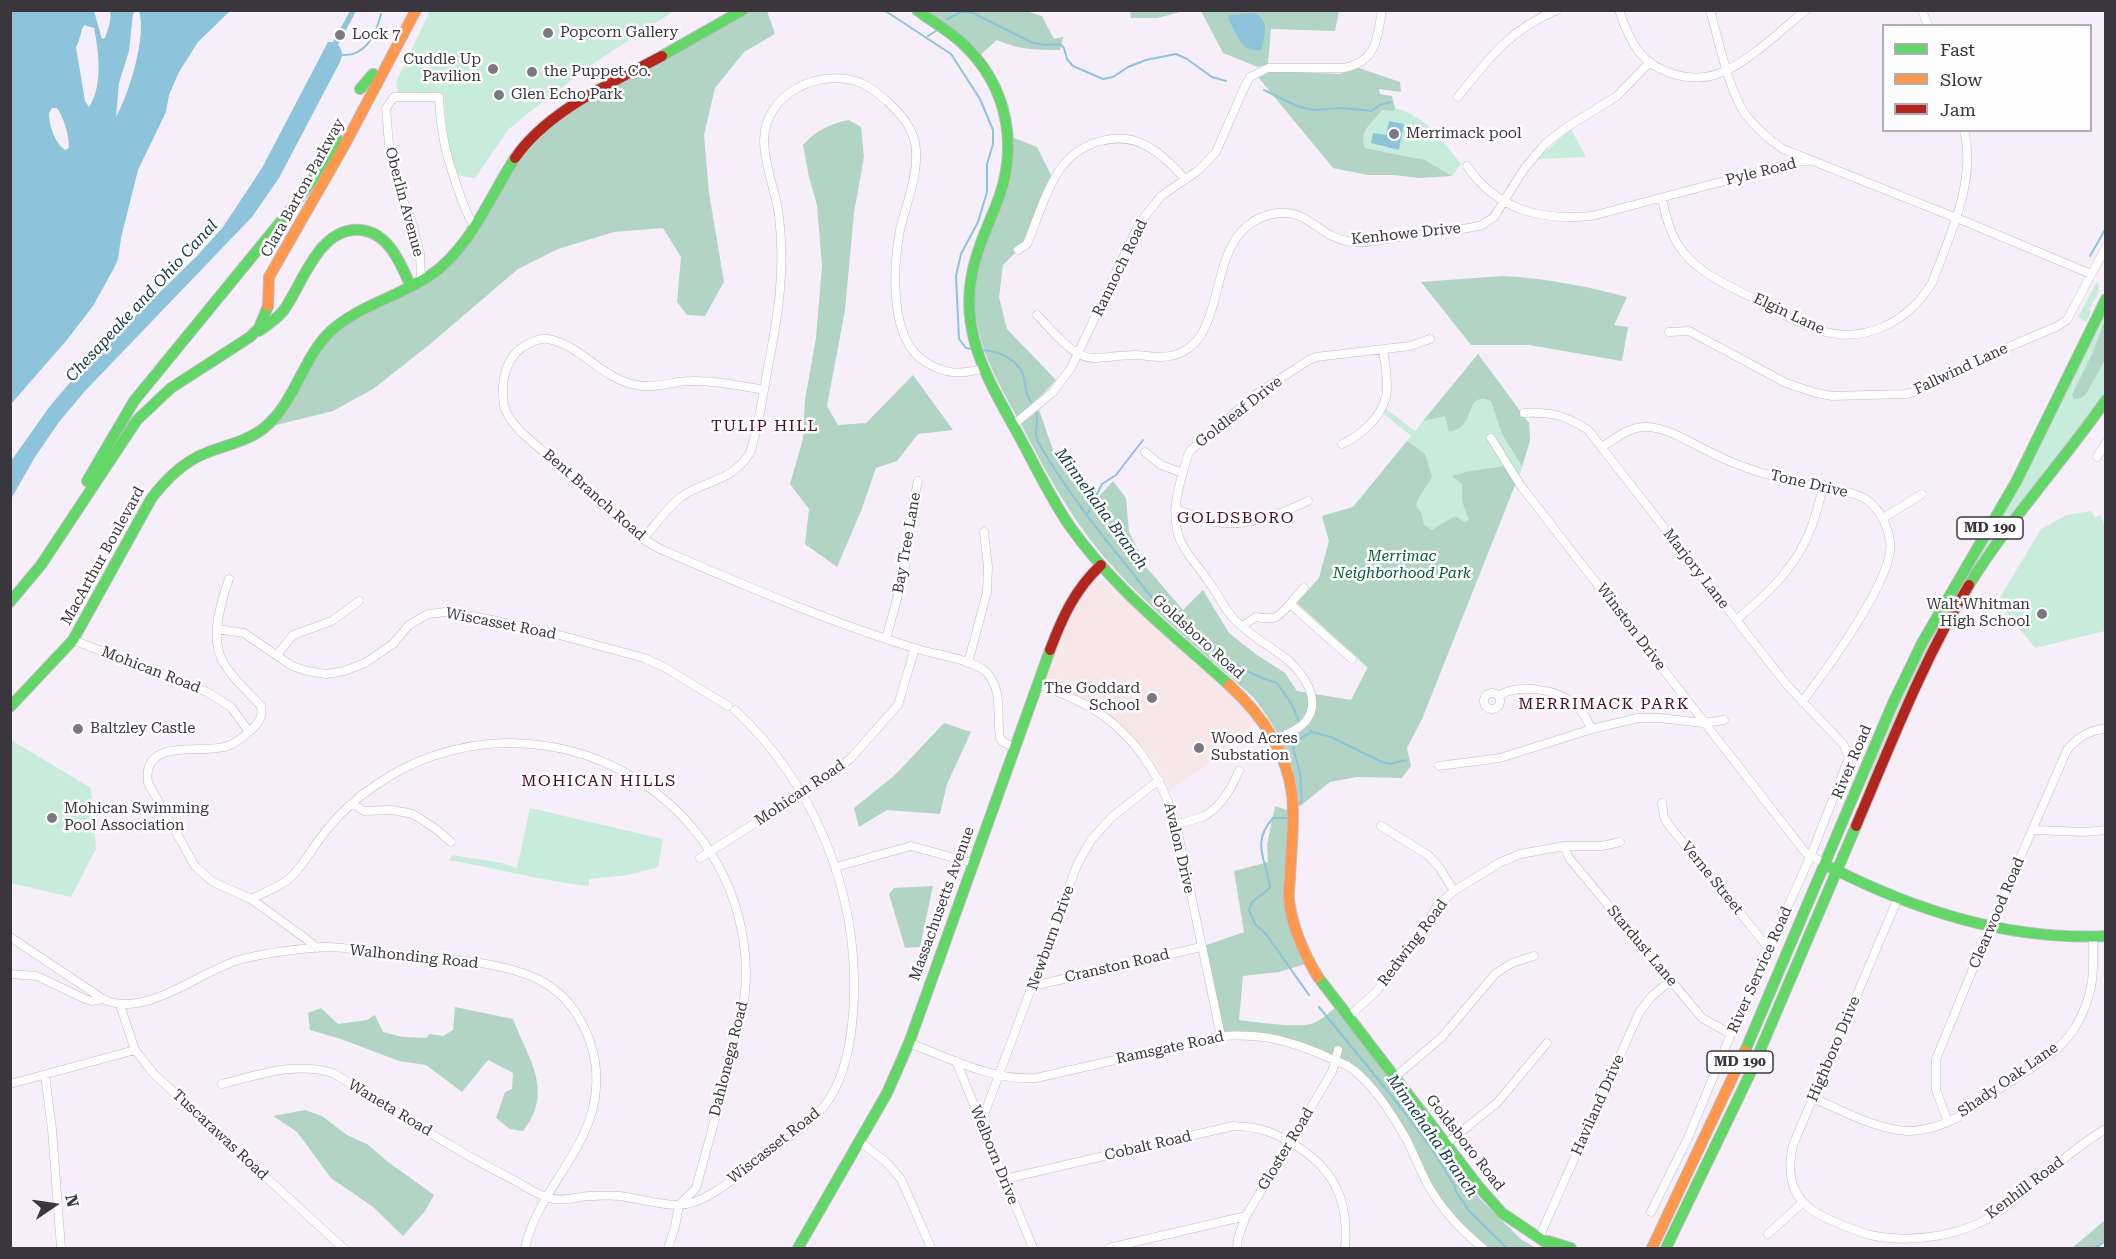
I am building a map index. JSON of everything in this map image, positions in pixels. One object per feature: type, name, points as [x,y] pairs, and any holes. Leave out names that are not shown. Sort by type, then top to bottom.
[{"type":"main road","name":"Clara Barton Parkway","points":[[26,583],[134,401],[311,182],[374,74],[407,10]]},
{"type":"main road","name":"Clara Barton Parkway","points":[[10,602],[41,565],[137,420],[153,403],[189,376],[250,337],[259,328],[268,305],[269,278],[344,146],[416,10]]},
{"type":"main road","name":"MacArthur Boulevard","points":[[10,707],[73,640],[162,483],[191,460],[247,438],[264,428],[280,412],[293,393],[312,354],[329,332],[352,316],[416,284],[441,268],[474,226],[523,147],[544,124],[743,10]]},
{"type":"main road","name":"Goldsboro Road","points":[[917,10],[971,52],[994,83],[1006,121],[1009,152],[1005,182],[976,252],[970,283],[969,305],[971,328],[977,349],[984,368],[1013,425],[1059,511],[1101,565],[1143,609],[1248,703],[1261,719],[1273,740],[1284,762],[1292,796],[1288,885],[1293,918],[1310,963],[1322,984],[1502,1214],[1554,1248]]},
{"type":"main road","points":[[360,89],[374,74]]},
{"type":"main road","points":[[311,182],[335,131]]},
{"type":"main road","points":[[250,337],[278,316],[326,243],[344,232],[360,230],[374,234],[389,245],[416,284]]},
{"type":"main road","points":[[275,268],[276,285],[282,291],[292,290],[302,280]]},
{"type":"main road","name":"River Road","points":[[1652,1248],[1736,1072],[1893,703],[1917,653],[2016,482],[2106,299]]},
{"type":"main road","points":[[166,360],[161,372],[161,378],[164,381],[171,382],[189,376]]},
{"type":"main road","name":"River Road","points":[[1666,1248],[1749,1076],[1918,681],[1950,616],[1984,561],[2081,436],[2106,400]]},
{"type":"main road","name":"Massachusetts Avenue","points":[[798,1248],[887,1093],[909,1044],[1061,620],[1075,593],[1101,565]]},
{"type":"main road","points":[[1825,864],[1898,898],[1943,915],[1990,927],[2051,936],[2106,936]]},
{"type":"main road","points":[[1672,1248],[1687,1206]]},
{"type":"main road","points":[[1644,1248],[1662,1228]]},
{"type":"main road","name":"Goldsboro Road","points":[[1539,1238],[1571,1248]]},
{"type":"street","name":"Rannoch Road","points":[[1013,425],[1058,386],[1078,355],[1139,224],[1161,196],[1199,170],[1216,152],[1244,88],[1254,74],[1268,68],[1279,67],[1344,68],[1356,65],[1372,52],[1376,43],[1382,10]]},
{"type":"street","points":[[1458,97],[1493,53],[1512,34],[1557,10]]},
{"type":"street","points":[[1618,10],[1629,36],[1639,52],[1650,63],[1667,72],[1688,77],[1709,76],[1727,70],[1806,10]]},
{"type":"street","points":[[1710,10],[1737,98],[1754,125],[1783,149],[1810,160]]},
{"type":"street","name":"Kenhowe Drive","points":[[1078,355],[1092,358],[1125,355],[1169,357],[1184,351],[1193,344],[1208,322],[1232,243],[1245,226],[1258,218],[1271,214],[1291,213],[1311,221],[1338,239],[1361,242],[1482,225],[1494,217],[1524,169],[1545,144],[1567,127],[1617,96],[1650,63]]},
{"type":"street","points":[[643,539],[680,498],[728,476],[742,464],[753,444],[781,300],[779,215],[764,146],[764,134],[778,103],[790,92],[808,82],[824,78],[841,78],[861,83],[873,90],[901,117],[912,132],[916,147],[916,162],[895,266],[898,320],[904,338],[912,351],[942,371],[966,374],[984,368]]},
{"type":"street","name":"Oberlin Avenue","points":[[416,284],[420,254],[411,219],[399,191],[388,145],[387,105],[394,97],[439,97],[445,153],[468,216],[474,226]]},
{"type":"street","name":"Elgin Lane","points":[[1662,198],[1667,221],[1684,254],[1712,276],[1794,320],[1819,330],[1852,335],[1876,330],[1899,320],[1912,310],[1932,284],[1955,218],[1967,170],[1964,132]]},
{"type":"street","points":[[1018,250],[1027,244],[1061,168],[1074,154],[1089,144],[1107,140],[1125,140],[1145,145],[1166,158],[1185,179]]},
{"type":"street","name":"Pyle Road","points":[[1467,166],[1479,182],[1503,201],[1535,214],[1569,218],[1592,216],[1810,160],[2091,274]]},
{"type":"street","points":[[2091,274],[2106,248]]},
{"type":"street","name":"Fallwind Lane","points":[[1669,332],[1689,331],[1786,383],[1816,393],[1832,396],[1905,394],[1932,386],[1992,354],[2058,326],[2073,312],[2091,274]]},
{"type":"street","points":[[1036,315],[1078,355]]},
{"type":"street","name":"Bent Branch Road","points":[[764,390],[710,381],[637,386],[618,379],[561,342],[546,339],[538,339],[518,350],[505,370],[503,382],[504,406],[510,419],[521,432],[643,539],[660,549],[800,609],[886,639],[981,668],[994,683],[998,696],[1000,738],[1014,748]]},
{"type":"street","name":"Goldleaf Drive","points":[[1273,740],[1295,730],[1310,716],[1313,704],[1311,692],[1292,664],[1260,642],[1225,608],[1184,547],[1177,527],[1175,508],[1191,450],[1258,393],[1309,360],[1316,357],[1410,346],[1430,339]]},
{"type":"street","points":[[1342,444],[1361,433],[1382,407],[1386,396],[1383,350]]},
{"type":"street","name":"Marjory Lane","points":[[1524,413],[1547,412],[1569,418],[1588,430],[1736,621],[1802,702],[1844,745],[1849,758]]},
{"type":"street","name":"Tone Drive","points":[[1602,447],[1631,430],[1644,427],[1669,431],[1708,452],[1746,468],[1788,481],[1848,492],[1861,497],[1869,502],[1883,518]]},
{"type":"street","name":"Winston Drive","points":[[1491,438],[1521,486],[1703,723],[1805,852],[1825,864]]},
{"type":"street","points":[[2097,457],[2106,443]]},
{"type":"street","points":[[1145,452],[1161,465],[1183,473]]},
{"type":"street","name":"Bay Tree Lane","points":[[886,639],[904,573],[918,481]]},
{"type":"street","points":[[1736,621],[1771,591],[1793,563],[1812,528],[1823,488]]},
{"type":"street","points":[[1802,702],[1849,637],[1889,561],[1891,543],[1883,518],[1922,494]]},
{"type":"street","points":[[1175,508],[1208,521],[1243,523],[1280,513],[1308,501]]},
{"type":"street","points":[[968,663],[987,592],[988,567],[984,532]]},
{"type":"street","points":[[229,579],[219,607],[217,628],[222,660],[261,706],[260,719],[239,741],[226,747],[174,750],[159,755],[146,773],[148,783],[195,866],[213,882],[251,899],[316,948]]},
{"type":"street","points":[[1242,626],[1256,617],[1274,618],[1304,588]]},
{"type":"street","points":[[277,655],[293,635],[332,621],[359,601]]},
{"type":"street","points":[[1290,604],[1352,659]]},
{"type":"street","name":"Wiscasset Road","points":[[217,628],[244,633],[292,666],[326,674],[344,671],[365,663],[385,650],[420,617],[428,614],[445,612],[478,616],[552,633],[644,658],[664,667],[732,708],[773,750],[786,767],[822,833],[836,867],[850,925],[854,978],[850,1038],[835,1089],[823,1108],[806,1124],[706,1197],[679,1205],[616,1196],[588,1196],[561,1200],[546,1198]]},
{"type":"street","name":"Mohican Road","points":[[73,640],[207,692],[231,708],[249,732]]},
{"type":"street","name":"Mohican Road","points":[[700,858],[801,795],[850,759],[898,705],[915,648]]},
{"type":"street","name":"Avalon Drive","points":[[1039,684],[1083,703],[1112,723],[1140,750],[1159,780],[1176,824],[1221,1035]]},
{"type":"street","points":[[1498,696],[1515,689],[1559,694],[1579,706],[1592,729]]},
{"type":"street","points":[[1439,766],[1500,758],[1592,729],[1638,718],[1703,723],[1724,720]]},
{"type":"street","name":"Clearwood Road","points":[[1948,1122],[1936,1090],[1936,1059],[1990,927],[2067,750],[2088,732],[2106,728]]},
{"type":"street","name":"Dahlonega Road","points":[[353,804],[394,774],[431,757],[467,746],[492,744],[549,746],[572,750],[624,771],[648,786],[678,810],[710,852],[733,902],[744,947],[746,972],[744,1010],[696,1188],[679,1205]]},
{"type":"street","name":"River Service Road","points":[[1652,1212],[1688,1138],[1770,950],[1849,758]]},
{"type":"street","points":[[1176,824],[1198,819],[1209,813],[1223,798],[1239,771]]},
{"type":"street","name":"Newburn Drive","points":[[981,1123],[1034,986],[1077,865],[1091,840],[1112,817],[1159,780]]},
{"type":"street","name":"Verne Street","points":[[1662,803],[1664,817],[1668,824],[1770,950]]},
{"type":"street","points":[[251,899],[293,875],[330,825],[353,804],[364,811],[392,810],[413,814],[451,842]]},
{"type":"street","points":[[1381,826],[1428,855],[1439,867],[1454,891]]},
{"type":"street","points":[[2032,830],[2106,830]]},
{"type":"street","name":"Redwing Road","points":[[1348,1017],[1377,991],[1403,954],[1423,932],[1437,906],[1454,891],[1509,857],[1564,846],[1602,846],[1620,842]]},
{"type":"street","points":[[836,867],[911,846],[918,846],[972,863]]},
{"type":"street","name":"Stardust Lane","points":[[1564,846],[1569,858],[1702,1018],[1731,1035]]},
{"type":"street","name":"Highboro Drive","points":[[1803,1203],[1792,1185],[1789,1161],[1793,1145],[1898,898]]},
{"type":"street","name":"Walhonding Road","points":[[10,937],[103,999],[120,1005],[154,999],[220,967],[241,960],[325,947],[447,959],[509,969],[525,973],[547,984],[565,1000],[587,1034],[593,1054],[596,1091],[593,1112],[587,1128],[532,1225],[525,1248]]},
{"type":"street","name":"Shady Oak Lane","points":[[1813,1098],[1892,1129],[1921,1130],[1948,1122],[1965,1113],[2044,1058],[2058,1047],[2075,1028],[2088,1002],[2093,985],[2093,937]]},
{"type":"street","name":"Cranston Road","points":[[1034,986],[1201,947]]},
{"type":"street","points":[[1395,1077],[1442,1037],[1495,974],[1512,963],[1534,956]]},
{"type":"street","points":[[10,974],[37,976],[85,999],[92,1001],[103,999]]},
{"type":"street","name":"Haviland Drive","points":[[1539,1238],[1639,1013],[1651,997],[1670,981]]},
{"type":"street","name":"Tuscarawas Road","points":[[120,1005],[135,1050],[154,1074],[343,1248]]},
{"type":"street","name":"Ramsgate Road","points":[[909,1044],[1000,1076],[1018,1079],[1036,1078],[1221,1035],[1247,1034],[1275,1038],[1299,1045],[1352,1069],[1373,1090],[1406,1138],[1430,1188],[1453,1220],[1483,1248]]},
{"type":"street","points":[[1446,1144],[1497,1103],[1547,1043]]},
{"type":"street","points":[[10,1084],[135,1050]]},
{"type":"street","name":"Gloster Road","points":[[1237,1248],[1246,1216],[1332,1072],[1338,1050]]},
{"type":"street","name":"Welborn Drive","points":[[956,1061],[1033,1248]]},
{"type":"street","name":"Waneta Road","points":[[222,1084],[282,1069],[302,1067],[333,1073],[493,1170],[546,1198]]},
{"type":"street","points":[[45,1075],[52,1129],[61,1248]]},
{"type":"street","name":"Cobalt Road","points":[[1005,1179],[1233,1126],[1255,1126],[1290,1142],[1324,1167],[1337,1186],[1344,1207],[1347,1228],[1345,1248]]},
{"type":"street","name":"Kenhill Road","points":[[1803,1203],[1818,1214],[1871,1235],[1913,1238],[1949,1233],[1976,1224],[1999,1212],[2084,1143],[2106,1129]]},
{"type":"street","points":[[860,1142],[885,1161],[901,1179],[931,1248]]},
{"type":"street","points":[[1768,1234],[1803,1203]]},
{"type":"street","points":[[668,1248],[679,1205]]},
{"type":"street","points":[[1109,1248],[1130,1246],[1246,1216]]},
{"type":"shaded area","points":[[1102,579],[1243,706],[1255,724],[1200,770],[1169,790],[1158,766],[1127,731],[1079,697],[1044,679],[1071,613],[1090,584]]},
{"type":"green space","name":"Glen Echo Park","points":[[430,11],[674,11],[597,61],[527,114],[508,130],[475,178],[456,175],[445,131],[444,94],[399,92],[396,86]]},
{"type":"green space","points":[[743,11],[767,11],[775,34],[744,52],[715,88],[704,135],[709,193],[724,282],[705,316],[687,315],[677,302],[681,257],[663,228],[614,232],[558,249],[518,269],[429,345],[373,389],[333,411],[264,428],[329,332],[441,268],[544,124]]},
{"type":"green space","points":[[926,11],[1026,11],[1042,16],[1054,39],[1063,37],[1060,50],[1021,48],[997,40],[980,55]]},
{"type":"green space","points":[[1130,11],[1184,11],[1157,18],[1131,18]]},
{"type":"green space","points":[[1201,11],[1339,11],[1335,31],[1271,29],[1268,64],[1258,67],[1223,53]]},
{"type":"green space","points":[[1359,68],[1400,82],[1401,92],[1379,89],[1380,94],[1392,96],[1395,108],[1394,111],[1382,110],[1365,131],[1365,148],[1425,160],[1452,176],[1419,178],[1368,175],[1333,168],[1258,77],[1270,71],[1340,74]]},
{"type":"green space","name":"Merrimack pool","points":[[1395,108],[1416,117],[1447,146],[1461,164],[1452,176],[1425,160],[1365,148],[1365,131],[1370,123],[1382,110],[1394,110]]},
{"type":"green space","points":[[849,120],[861,127],[864,157],[854,213],[845,310],[827,406],[838,425],[866,423],[913,375],[953,430],[918,434],[897,461],[876,468],[861,511],[837,567],[805,544],[809,509],[790,484],[803,439],[805,400],[816,338],[822,266],[817,205],[803,145],[824,128]]},
{"type":"green space","points":[[1571,129],[1586,157],[1537,159]]},
{"type":"green space","points":[[1014,138],[1037,147],[1054,181],[1027,244],[1003,265],[999,297],[1007,329],[1056,380],[1017,417],[986,355],[976,315],[975,294],[984,248],[1010,182]]},
{"type":"green space","points":[[1502,276],[1565,283],[1627,297],[1614,325],[1628,327],[1622,361],[1529,345],[1471,345],[1421,282]]},
{"type":"green space","points":[[2097,282],[2098,294],[2089,310],[2091,312],[2086,322],[2078,317]]},
{"type":"green space","points":[[2105,311],[2105,391],[2079,432],[1988,549],[1857,810],[1873,765],[1916,665],[2020,486]]},
{"type":"green space","points":[[2105,320],[2105,360],[2086,394],[2074,399],[2072,395],[2093,352]]},
{"type":"green space","name":"Merrimac Neighborhood Park","points":[[1478,354],[1529,423],[1530,441],[1521,471],[1422,719],[1297,603],[1319,578],[1329,541],[1322,516],[1353,507],[1411,436],[1383,413],[1385,408],[1415,431]]},
{"type":"green space","points":[[1478,354],[1529,423],[1530,441],[1522,466],[1502,434],[1491,401],[1484,399],[1475,402],[1462,426],[1449,432],[1445,416],[1423,421]]},
{"type":"green space","points":[[1039,410],[1056,458],[1091,505],[1113,481],[1126,498],[1129,532],[1147,568],[1183,610],[1203,590],[1229,633],[1285,673],[1297,691],[1351,700],[1368,667],[1297,603],[1319,578],[1329,541],[1322,516],[1353,507],[1407,441],[1425,454],[1432,477],[1416,506],[1421,512],[1424,525],[1432,530],[1455,516],[1464,522],[1469,520],[1462,501],[1462,484],[1452,476],[1505,466],[1516,482],[1422,719],[1407,748],[1411,766],[1402,778],[1357,777],[1330,782],[1299,807],[1295,777],[1285,749],[1271,722],[1253,697],[1174,627],[1117,572],[1088,537],[1067,506],[1021,424]]},
{"type":"green space","points":[[2091,511],[2095,517],[2101,515],[2105,528],[2105,631],[2035,648],[2001,606],[1999,599],[2041,529],[2067,515]]},
{"type":"green space","points":[[944,723],[971,732],[947,784],[940,814],[887,810],[859,827],[854,808],[895,775]]},
{"type":"green space","name":"Mohican Swimming Pool Association","points":[[11,740],[91,788],[96,849],[71,897],[11,883]]},
{"type":"green space","points":[[1275,806],[1293,812],[1289,876],[1309,963],[1279,972],[1243,976],[1239,1020],[1285,1025],[1311,1024],[1322,1019],[1338,1005],[1479,1198],[1522,1240],[1536,1248],[1483,1248],[1453,1220],[1387,1108],[1352,1069],[1300,1045],[1221,1036],[1201,947],[1244,932],[1234,871],[1268,862],[1267,845]]},
{"type":"green space","points":[[530,808],[663,839],[658,867],[628,875],[589,879],[589,886],[449,860],[452,855],[502,863],[517,868]]},
{"type":"green space","points":[[933,886],[920,947],[905,948],[889,894],[894,888]]},
{"type":"green space","points":[[455,1007],[513,1019],[536,1075],[538,1089],[537,1102],[532,1116],[523,1131],[510,1129],[496,1118],[505,1092],[512,1089],[513,1073],[488,1060],[462,1092],[426,1065],[399,1061],[310,1030],[308,1013],[321,1008],[338,1024],[367,1020],[375,1015],[383,1032],[403,1037],[426,1038],[430,1034],[443,1036],[453,1030]]},
{"type":"green space","points":[[305,1110],[322,1116],[347,1135],[367,1144],[434,1195],[425,1211],[403,1236],[373,1207],[331,1178],[297,1132],[273,1116]]},
{"type":"green space","points":[[2105,1220],[2105,1242],[2098,1248],[2072,1248]]},
{"type":"water","points":[[11,10],[94,11],[102,39],[105,38],[108,28],[110,11],[136,11],[133,14],[129,51],[119,83],[116,117],[126,94],[139,49],[141,22],[139,11],[230,11],[198,42],[179,72],[169,95],[166,112],[138,170],[118,259],[93,306],[11,404]],"holes":[[[84,25],[94,28],[98,58],[98,79],[89,107],[85,101],[76,47]],[[52,108],[57,108],[66,127],[69,148],[65,150],[58,143],[51,128],[49,113]]]},
{"type":"water","points":[[350,11],[356,11],[338,45],[342,53],[340,62],[279,178],[252,217],[85,391],[59,422],[35,457],[11,499],[11,461],[50,406],[85,365],[197,256],[223,227],[262,168],[328,42],[333,42]]},
{"type":"water","points":[[1254,13],[1262,19],[1265,29],[1261,50],[1249,49],[1244,45],[1228,19],[1229,15]]},
{"type":"water","name":"Merrimack pool","points":[[1389,121],[1404,124],[1399,150],[1371,143],[1373,133],[1386,135]]},
{"type":"waterway","name":"Minnehaha Branch","points":[[884,10],[951,54],[980,99],[993,130],[993,144],[987,164],[987,192],[978,222],[961,254],[956,276],[959,339],[966,348],[973,349]]},
{"type":"waterway","points":[[947,19],[961,12],[971,12],[1033,43],[1060,44],[1073,66],[1103,79],[1113,77],[1128,67],[1146,60],[1176,54],[1212,77],[1226,81]]},
{"type":"waterway","points":[[343,55],[358,52],[364,48],[373,36],[381,14]]},
{"type":"waterway","points":[[928,36],[936,31]]},
{"type":"waterway","points":[[1264,90],[1297,106],[1313,110],[1342,108],[1371,111],[1391,102]]},
{"type":"waterway","points":[[2090,256],[2106,228]]},
{"type":"waterway","name":"Minnehaha Branch","points":[[982,350],[1004,356],[1021,370],[1027,393],[1037,414],[1038,442],[1090,520],[1157,604],[1181,627],[1221,656],[1249,672],[1277,683],[1291,703],[1299,721]]},
{"type":"waterway","points":[[1087,515],[1102,484],[1116,475],[1143,440]]},
{"type":"waterway","name":"Minnehaha Branch","points":[[1299,803],[1302,801],[1300,773],[1293,748],[1297,740],[1312,732],[1310,730]]},
{"type":"waterway","points":[[1312,732],[1331,737],[1382,762],[1390,764],[1406,760]]},
{"type":"waterway","name":"Minnehaha Branch","points":[[1286,818],[1273,818],[1262,836],[1262,852],[1270,888],[1252,902],[1249,910],[1255,924],[1266,934],[1309,995]]},
{"type":"waterway","name":"Minnehaha Branch","points":[[1319,1007],[1431,1148],[1470,1212],[1507,1248]]},
{"type":"waterway","name":"Minnehaha Branch","points":[[2094,1248],[2106,1241]]},
{"type":"traffic: fast","points":[[662,56],[743,10]]},
{"type":"traffic: fast","points":[[917,10],[961,42],[977,59],[990,78],[1005,119],[1008,141],[1003,186],[982,240],[970,287],[970,321],[988,378],[1056,504],[1086,548],[1144,610],[1229,685]]},
{"type":"traffic: fast","points":[[360,89],[373,74]]},
{"type":"traffic: fast","points":[[87,481],[134,401],[291,209],[311,182],[337,139]]},
{"type":"traffic: fast","points":[[10,707],[73,640],[151,499],[163,485],[182,466],[214,450],[244,440],[264,428],[284,406],[321,342],[342,322],[419,282],[445,264],[478,221],[515,158]]},
{"type":"traffic: fast","points":[[259,331],[284,310],[323,246],[346,231],[371,232],[386,243],[393,251],[411,287]]},
{"type":"traffic: fast","points":[[1745,1051],[1893,703],[1922,643],[2016,482],[2106,299]]},
{"type":"traffic: fast","points":[[10,602],[41,565],[137,420],[171,388],[250,337],[259,328],[268,306]]},
{"type":"traffic: fast","points":[[1969,585],[2018,515],[2106,400]]},
{"type":"traffic: fast","points":[[798,1248],[887,1093],[909,1043],[1050,650]]},
{"type":"traffic: fast","points":[[1666,1248],[1749,1076],[1856,826]]},
{"type":"traffic: fast","points":[[1830,867],[1896,897],[1964,920],[2034,934],[2106,936]]},
{"type":"traffic: fast","points":[[1318,977],[1479,1187],[1502,1213],[1554,1248]]},
{"type":"traffic: fast","points":[[1548,1241],[1571,1248]]},
{"type":"traffic: slow","points":[[268,306],[269,277],[344,146],[416,10]]},
{"type":"traffic: slow","points":[[1229,685],[1252,708],[1270,734],[1289,778],[1293,815],[1290,909],[1299,940],[1318,977]]},
{"type":"traffic: slow","points":[[1652,1248],[1745,1051]]},
{"type":"traffic: jam","points":[[515,158],[529,141],[563,112],[602,87],[662,56]]},
{"type":"traffic: jam","points":[[1050,650],[1070,604],[1101,565]]},
{"type":"traffic: jam","points":[[1856,826],[1922,673],[1969,585]]},
{"type":"place","name":"Popcorn Gallery","points":[[548,33]]},
{"type":"place","name":"Lock 7","points":[[340,35]]},
{"type":"place","name":"Cuddle Up Pavilion","points":[[493,69]]},
{"type":"place","name":"the Puppet Co.","points":[[532,72]]},
{"type":"place","name":"Glen Echo Park","points":[[499,95]]},
{"type":"place","name":"Merrimack pool","points":[[1394,134]]},
{"type":"place","name":"Walt Whitman High School","points":[[2042,614]]},
{"type":"place","name":"The Goddard School","points":[[1152,698]]},
{"type":"place","name":"Baltzley Castle","points":[[78,729]]},
{"type":"place","name":"Wood Acres Substation","points":[[1199,748]]},
{"type":"place","name":"Mohican Swimming Pool Association","points":[[52,818]]},
{"type":"district","name":"TULIP HILL","points":[[765,426]]},
{"type":"district","name":"GOLDSBORO","points":[[1236,518]]},
{"type":"district","name":"MERRIMACK PARK","points":[[1604,704]]},
{"type":"district","name":"MOHICAN HILLS","points":[[599,781]]},
{"type":"water label","name":"Chesapeake and Ohio Canal","points":[[142,301]]}]
